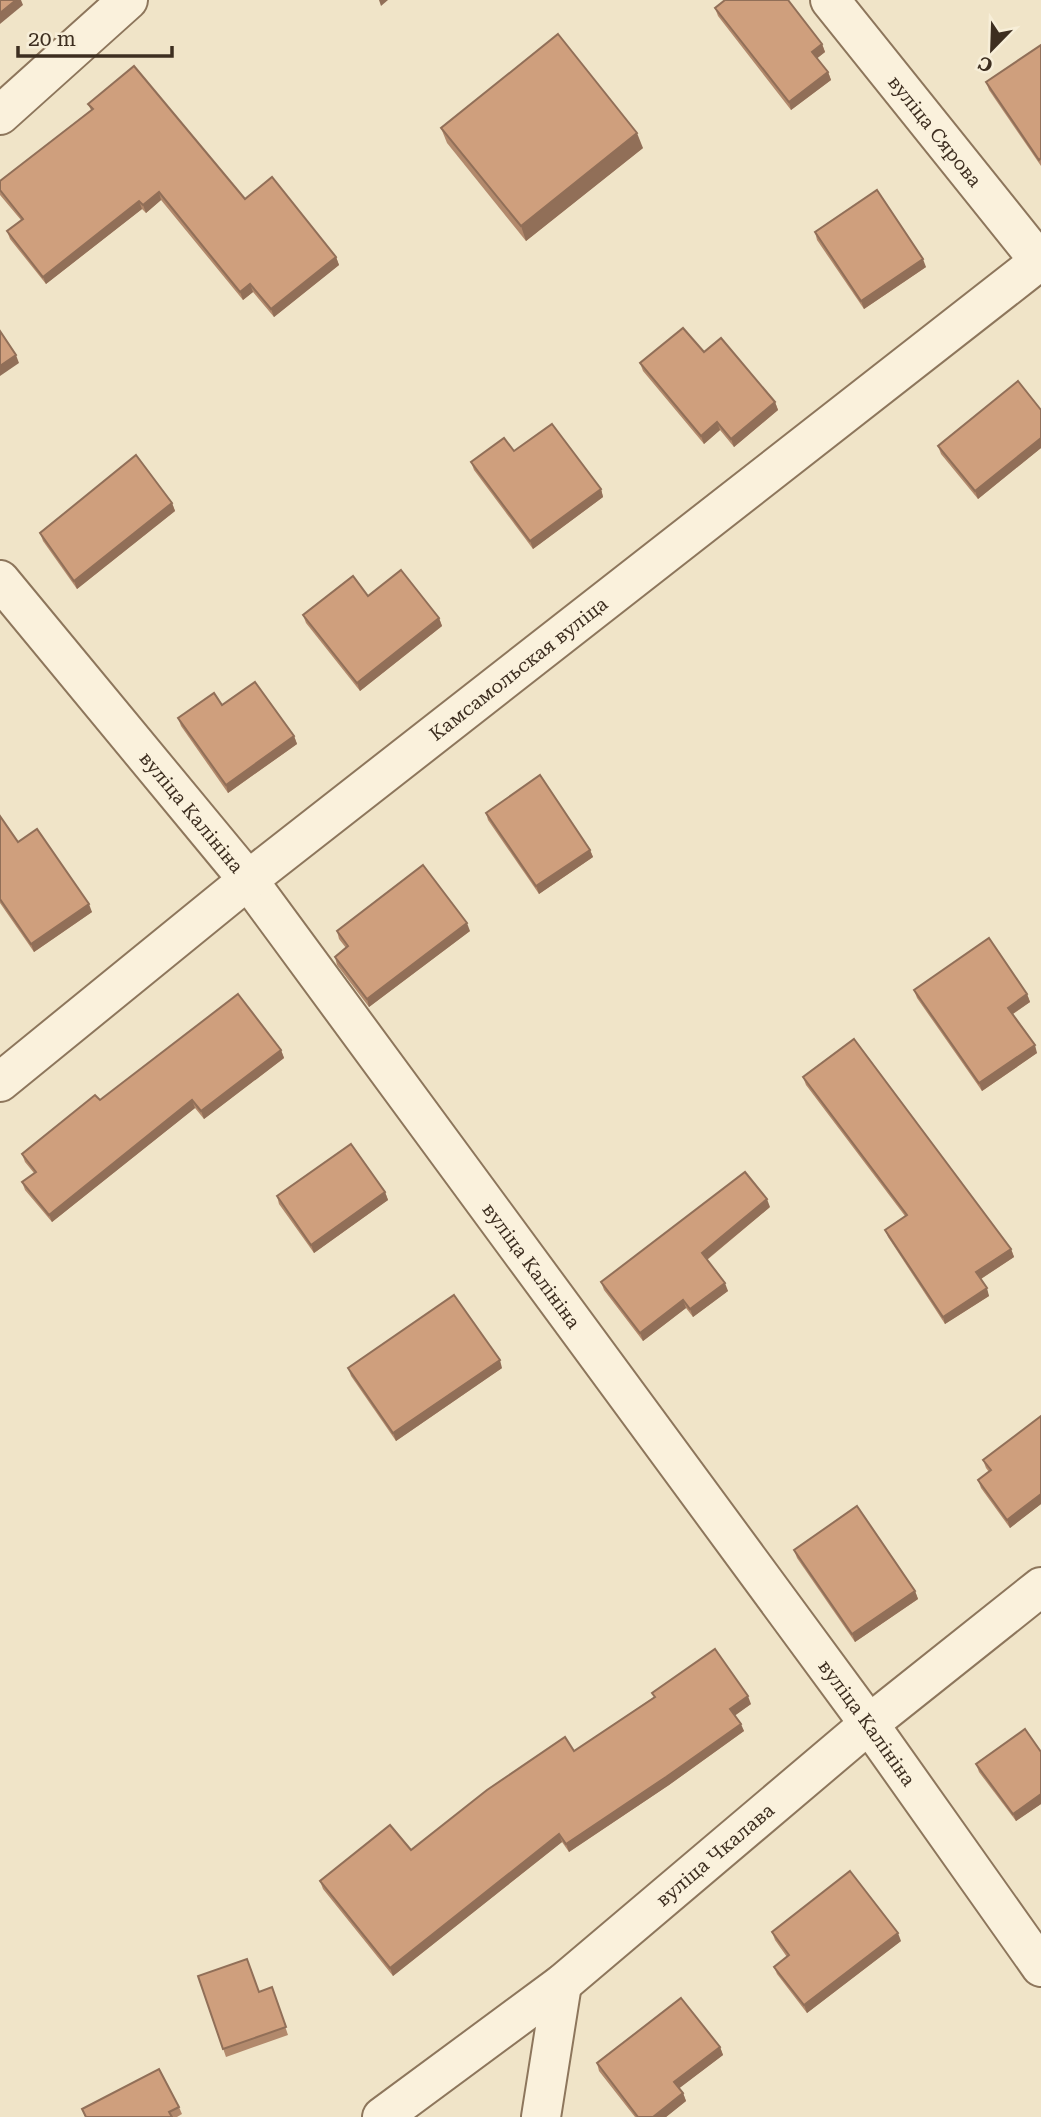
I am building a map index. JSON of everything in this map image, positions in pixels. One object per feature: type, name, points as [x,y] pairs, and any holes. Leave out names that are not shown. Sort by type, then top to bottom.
[{"type":"street","points":[[0,115],[128,0]]},
{"type":"street","name":"вуліца Сярова","points":[[830,0],[1040,261]]},
{"type":"street","name":"Камсамольская вуліца","points":[[0,1082],[248,880],[1040,261]]},
{"type":"street","name":"вуліца Калініна","points":[[0,580],[248,880],[870,1724],[1041,1967]]},
{"type":"street","name":"вуліца Чкалава","points":[[382,2117],[562,1984],[870,1724],[1041,1587]]},
{"type":"street","points":[[541,2117],[562,1984]]},
{"type":"building","points":[[0,0],[16,0],[0,13]]},
{"type":"building","points":[[725,0],[788,0],[822,44],[812,52],[828,72],[789,102],[715,8]]},
{"type":"building","points":[[558,34],[637,133],[521,226],[441,128]]},
{"type":"building","points":[[1041,45],[1041,158],[1039,160],[986,82]]},
{"type":"building","points":[[134,66],[245,199],[272,177],[336,257],[271,309],[250,284],[240,292],[159,192],[143,205],[139,201],[43,277],[7,231],[23,219],[0,190],[0,181],[93,109],[88,104]]},
{"type":"building","points":[[877,190],[923,259],[861,301],[815,232]]},
{"type":"building","points":[[683,328],[704,352],[721,338],[775,402],[731,439],[717,422],[701,436],[640,363]]},
{"type":"building","points":[[0,331],[16,355],[0,366]]},
{"type":"building","points":[[1018,381],[1041,410],[1041,438],[975,491],[938,446]]},
{"type":"building","points":[[552,424],[601,489],[530,541],[471,462],[504,438],[514,451]]},
{"type":"building","points":[[136,455],[172,503],[74,581],[40,533]]},
{"type":"building","points":[[401,570],[439,618],[357,683],[303,615],[353,576],[368,596]]},
{"type":"building","points":[[255,682],[294,736],[226,785],[178,718],[214,693],[222,705]]},
{"type":"building","points":[[540,775],[590,850],[536,886],[486,813]]},
{"type":"building","points":[[0,816],[18,842],[37,829],[89,904],[31,944],[0,899]]},
{"type":"building","points":[[423,865],[467,923],[367,999],[335,957],[348,946],[337,931]]},
{"type":"building","points":[[989,938],[1027,994],[1008,1008],[1035,1045],[979,1083],[914,990]]},
{"type":"building","points":[[238,994],[281,1050],[201,1111],[192,1100],[49,1215],[22,1182],[36,1172],[22,1154],[95,1095],[100,1100]]},
{"type":"building","points":[[854,1039],[1011,1249],[976,1272],[987,1288],[943,1317],[885,1230],[907,1215],[803,1077]]},
{"type":"building","points":[[351,1144],[385,1192],[311,1245],[277,1196]]},
{"type":"building","points":[[745,1172],[767,1199],[702,1253],[725,1283],[690,1309],[683,1300],[640,1333],[601,1282]]},
{"type":"building","points":[[454,1295],[500,1360],[393,1433],[348,1368]]},
{"type":"building","points":[[1041,1416],[1041,1494],[1007,1520],[978,1480],[991,1470],[983,1460]]},
{"type":"building","points":[[857,1506],[915,1591],[852,1634],[794,1550]]},
{"type":"building","points":[[715,1649],[748,1696],[730,1709],[741,1724],[566,1844],[559,1834],[390,1968],[320,1881],[390,1825],[411,1850],[487,1790],[565,1737],[574,1751],[655,1697],[652,1693]]},
{"type":"building","points":[[1025,1729],[1041,1752],[1041,1794],[1013,1814],[976,1764]]},
{"type":"building","points":[[850,1871],[898,1933],[804,2005],[774,1967],[789,1955],[772,1932]]},
{"type":"building","points":[[247,1959],[259,1992],[272,1987],[286,2027],[223,2049],[198,1976]]},
{"type":"building","points":[[681,1998],[720,2047],[674,2082],[683,2093],[653,2117],[638,2117],[597,2063]]},
{"type":"building","points":[[159,2069],[179,2107],[169,2112],[172,2117],[86,2117],[82,2109]]}]
